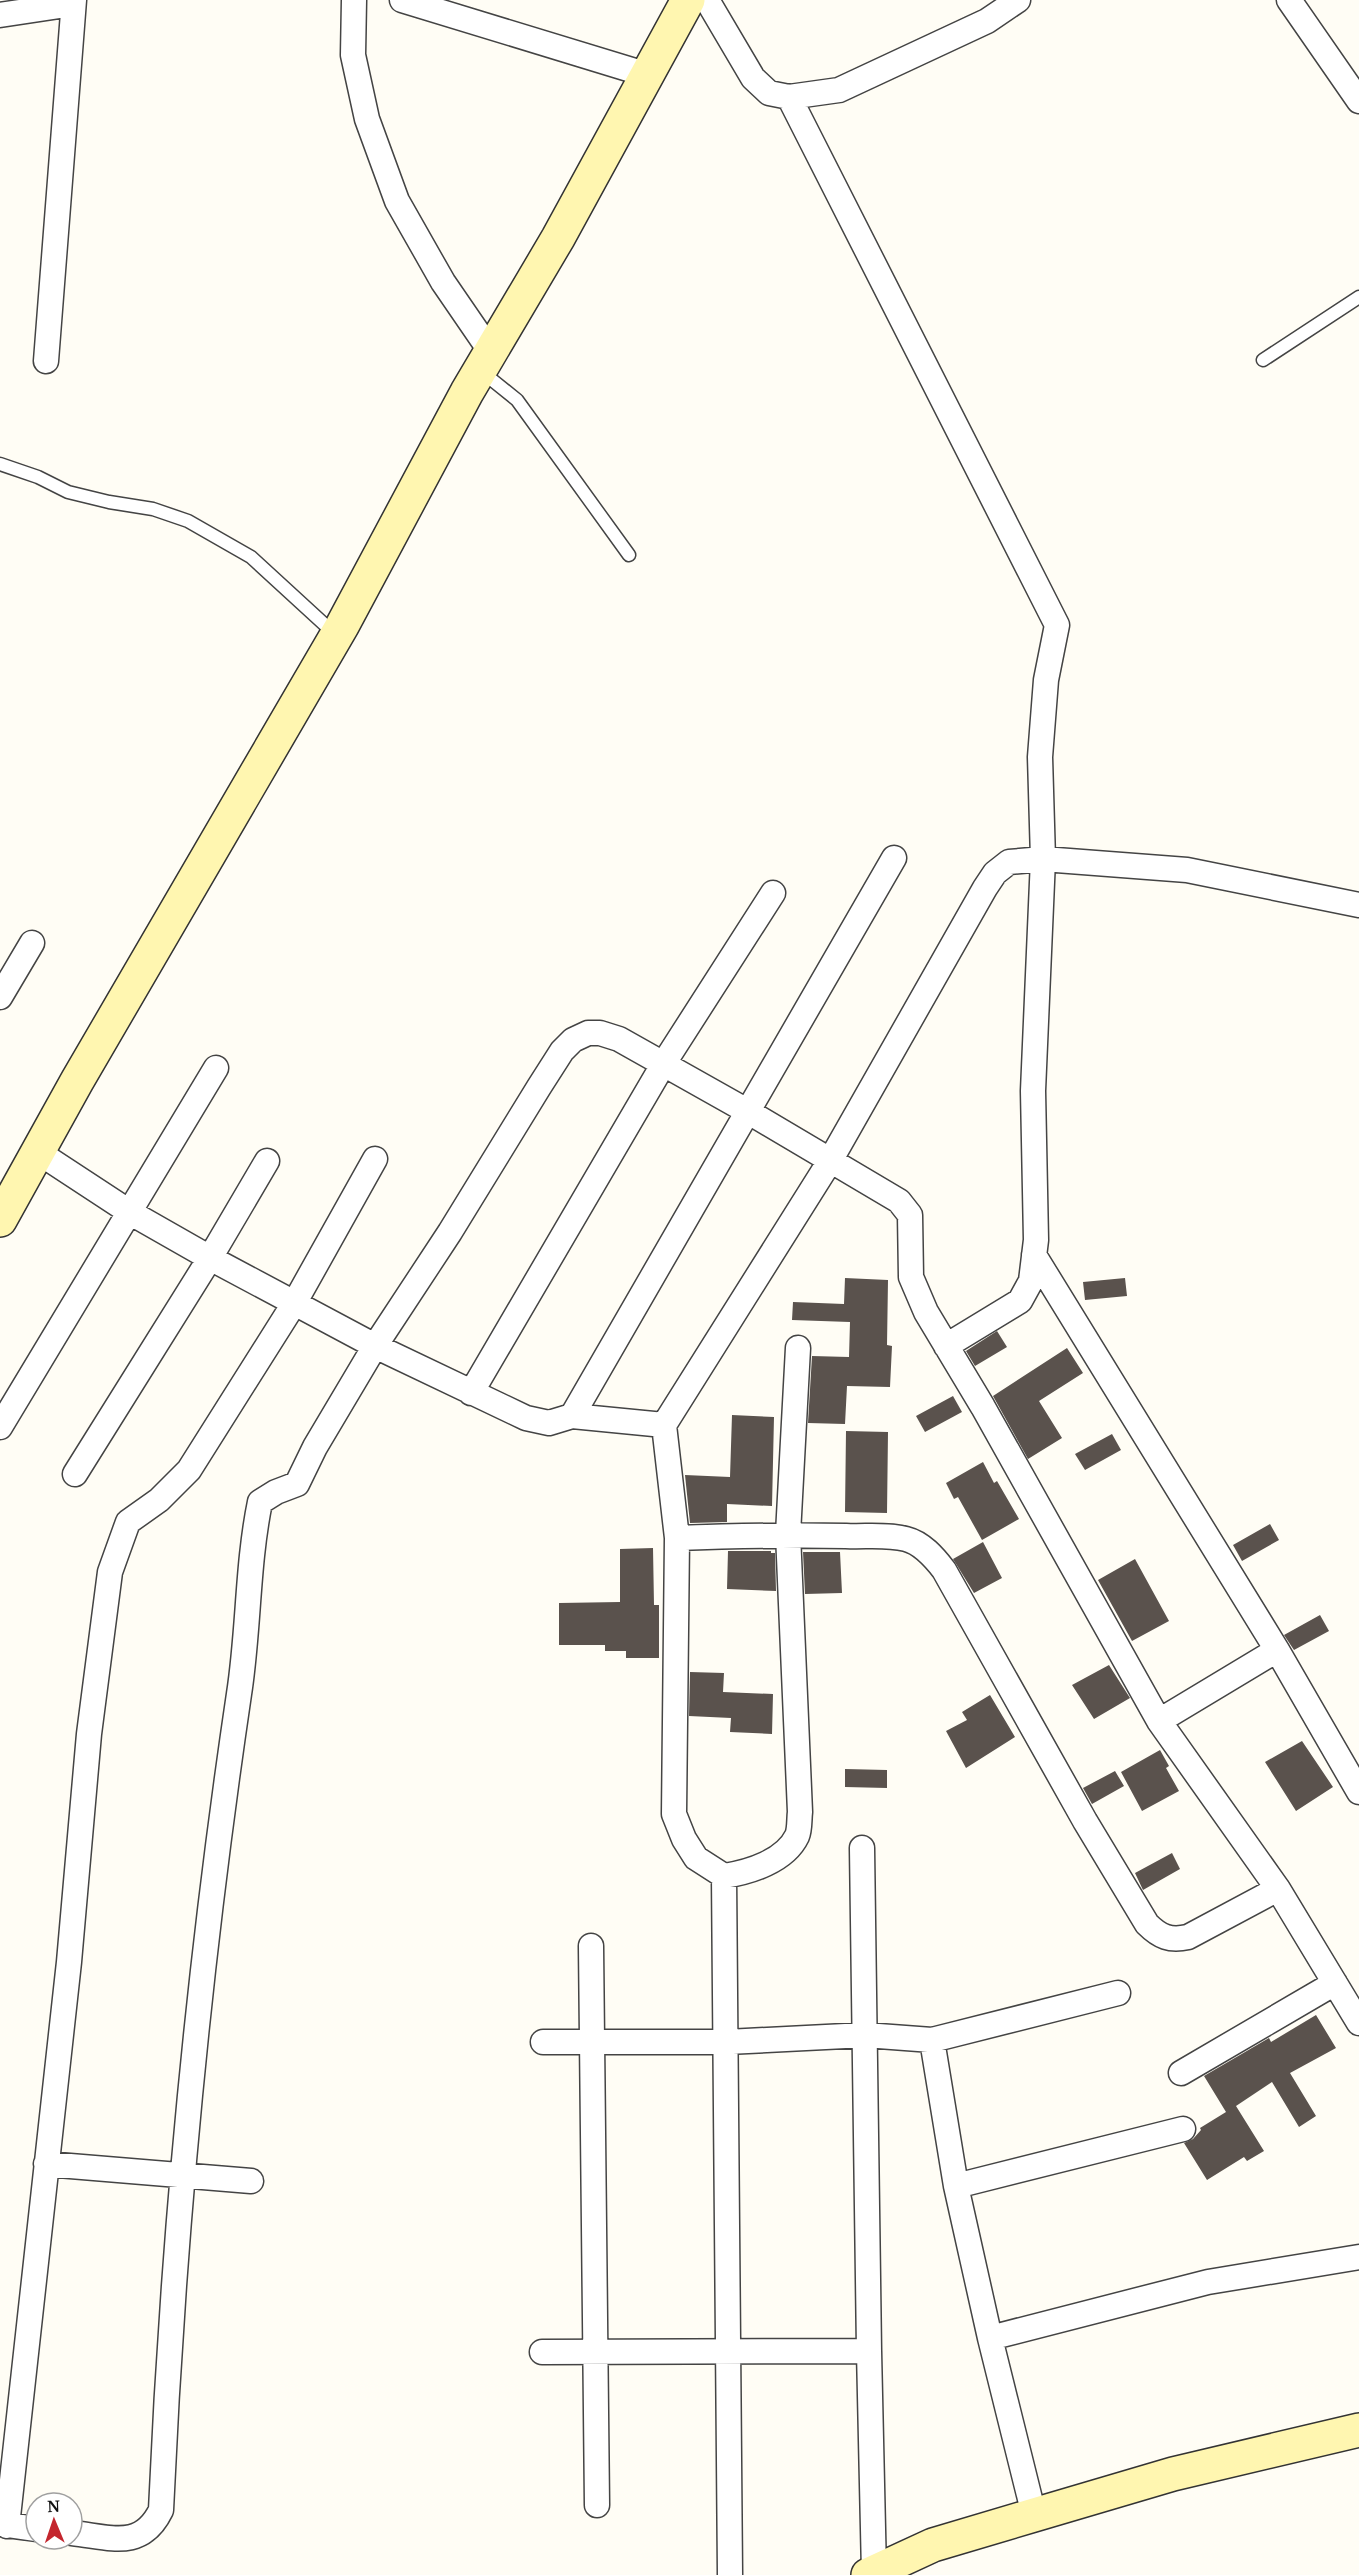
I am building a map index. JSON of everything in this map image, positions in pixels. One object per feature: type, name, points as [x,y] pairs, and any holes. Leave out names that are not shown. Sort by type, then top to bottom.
[{"type":"street","points":[[354,0],[353,55],[367,119],[397,201],[486,361]]},
{"type":"street","points":[[402,0],[648,75]]},
{"type":"street","points":[[1,1217],[336,635],[688,0]]},
{"type":"street","points":[[708,0],[753,78],[769,93],[789,97],[839,90],[987,21],[1018,0]]},
{"type":"street","points":[[1289,0],[1359,101]]},
{"type":"street","points":[[0,15],[74,2],[46,361]]},
{"type":"street","points":[[789,97],[1057,625],[1046,680],[1040,757],[1043,859],[1033,1091],[1034,1255],[1031,1281],[1020,1301],[946,1346]]},
{"type":"street","points":[[572,1416],[894,858]]},
{"type":"street","points":[[798,1348],[788,1534],[800,1812],[798,1834],[785,1852],[744,1873],[724,1876],[696,1858],[684,1839],[674,1814],[677,1538],[664,1425],[830,1161],[985,888],[995,873],[1010,862],[1043,859],[1187,870],[1359,905]]},
{"type":"street","points":[[471,1393],[664,1063],[773,893]]},
{"type":"street","points":[[0,997],[32,943]]},
{"type":"street","points":[[84,2534],[128,2540],[142,2535],[154,2525],[161,2510],[167,2372],[204,1969],[240,1690],[255,1529],[260,1502],[276,1492],[297,1484],[315,1447],[375,1346],[450,1232],[562,1051],[573,1040],[588,1033],[600,1033],[619,1039],[664,1063],[899,1201],[907,1210],[911,1227],[909,1246],[911,1277],[927,1312],[1159,1721],[1278,1889],[1359,2023]]},
{"type":"street","points":[[0,1427],[216,1068]]},
{"type":"street","points":[[38,1152],[130,1213],[210,1258],[375,1346],[526,1418],[549,1424],[572,1416],[664,1425]]},
{"type":"street","points":[[24,2528],[4,2525],[69,1962],[89,1734],[110,1572],[128,1522],[159,1500],[189,1470],[295,1302],[375,1159]]},
{"type":"street","points":[[75,1474],[210,1258],[267,1161]]},
{"type":"street","points":[[1034,1255],[1277,1650],[1359,1792]]},
{"type":"street","points":[[677,1538],[788,1534],[906,1539],[931,1554],[944,1570],[1085,1821],[1147,1924],[1159,1935],[1174,1940],[1188,1937],[1278,1889]]},
{"type":"street","points":[[1159,1721],[1277,1650]]},
{"type":"street","points":[[862,1848],[871,2574],[933,2545],[1034,2515],[1173,2474],[1359,2430]]},
{"type":"street","points":[[724,1876],[727,2042],[726,2352],[730,2575]]},
{"type":"street","points":[[591,1946],[597,2505]]},
{"type":"street","points":[[1181,2073],[1335,1983]]},
{"type":"street","points":[[543,2042],[727,2042],[865,2035],[932,2040],[1118,1993]]},
{"type":"street","points":[[932,2040],[956,2186],[1034,2515]]},
{"type":"street","points":[[956,2186],[1183,2129]]},
{"type":"street","points":[[46,2164],[251,2181]]},
{"type":"street","points":[[990,2337],[1208,2282],[1359,2257]]},
{"type":"street","points":[[542,2352],[869,2351]]},
{"type":"lane","points":[[1263,360],[1359,297]]},
{"type":"lane","points":[[486,361],[517,400],[629,555]]},
{"type":"lane","points":[[0,464],[38,477],[68,492],[153,509],[188,521],[251,557],[336,635]]},
{"type":"building","points":[[845,1278],[888,1280],[887,1345],[892,1346],[890,1387],[847,1386],[845,1424],[808,1423],[812,1356],[849,1357],[850,1322],[792,1320],[793,1302],[844,1304]]},
{"type":"building","points":[[1125,1278],[1127,1296],[1085,1300],[1083,1282]]},
{"type":"building","points":[[997,1331],[1007,1347],[975,1366],[966,1351]]},
{"type":"building","points":[[1067,1348],[1083,1373],[1039,1401],[1062,1438],[1028,1459],[993,1396]]},
{"type":"building","points":[[953,1396],[962,1412],[925,1432],[916,1416]]},
{"type":"building","points":[[732,1415],[774,1417],[772,1506],[727,1504],[727,1522],[690,1523],[685,1475],[730,1477]]},
{"type":"building","points":[[846,1431],[888,1432],[887,1513],[845,1512]]},
{"type":"building","points":[[1112,1434],[1121,1450],[1085,1470],[1075,1454]]},
{"type":"building","points":[[983,1462],[994,1483],[997,1481],[1019,1519],[982,1540],[958,1497],[954,1499],[946,1483]]},
{"type":"building","points":[[1270,1524],[1279,1540],[1242,1561],[1233,1545]]},
{"type":"building","points":[[983,1542],[1002,1578],[974,1593],[953,1559]]},
{"type":"building","points":[[653,1548],[654,1605],[659,1605],[659,1658],[626,1658],[626,1651],[605,1651],[605,1645],[559,1645],[559,1603],[620,1602],[620,1549]]},
{"type":"building","points":[[728,1551],[771,1551],[775,1553],[776,1591],[727,1589]]},
{"type":"building","points":[[803,1552],[840,1552],[842,1593],[805,1594]]},
{"type":"building","points":[[1135,1559],[1169,1621],[1132,1641],[1098,1580]]},
{"type":"building","points":[[1320,1615],[1329,1631],[1294,1650],[1284,1635]]},
{"type":"building","points":[[1109,1665],[1130,1698],[1094,1719],[1072,1685]]},
{"type":"building","points":[[690,1672],[724,1673],[723,1692],[773,1694],[772,1734],[730,1732],[731,1718],[689,1716]]},
{"type":"building","points":[[990,1695],[1015,1737],[966,1768],[946,1731],[967,1720],[962,1712]]},
{"type":"building","points":[[1302,1741],[1333,1787],[1296,1811],[1265,1762]]},
{"type":"building","points":[[1160,1750],[1169,1766],[1166,1768],[1179,1791],[1142,1811],[1121,1772]]},
{"type":"building","points":[[845,1769],[887,1770],[887,1788],[845,1787]]},
{"type":"building","points":[[1115,1771],[1124,1786],[1092,1804],[1083,1788]]},
{"type":"building","points":[[1172,1853],[1180,1869],[1143,1890],[1135,1873]]},
{"type":"building","points":[[1316,2015],[1336,2048],[1290,2073],[1316,2116],[1299,2127],[1272,2082],[1236,2106],[1264,2151],[1247,2161],[1244,2157],[1207,2180],[1184,2143],[1193,2139],[1201,2130],[1200,2128],[1226,2112],[1204,2076],[1269,2038],[1271,2042]]}]
